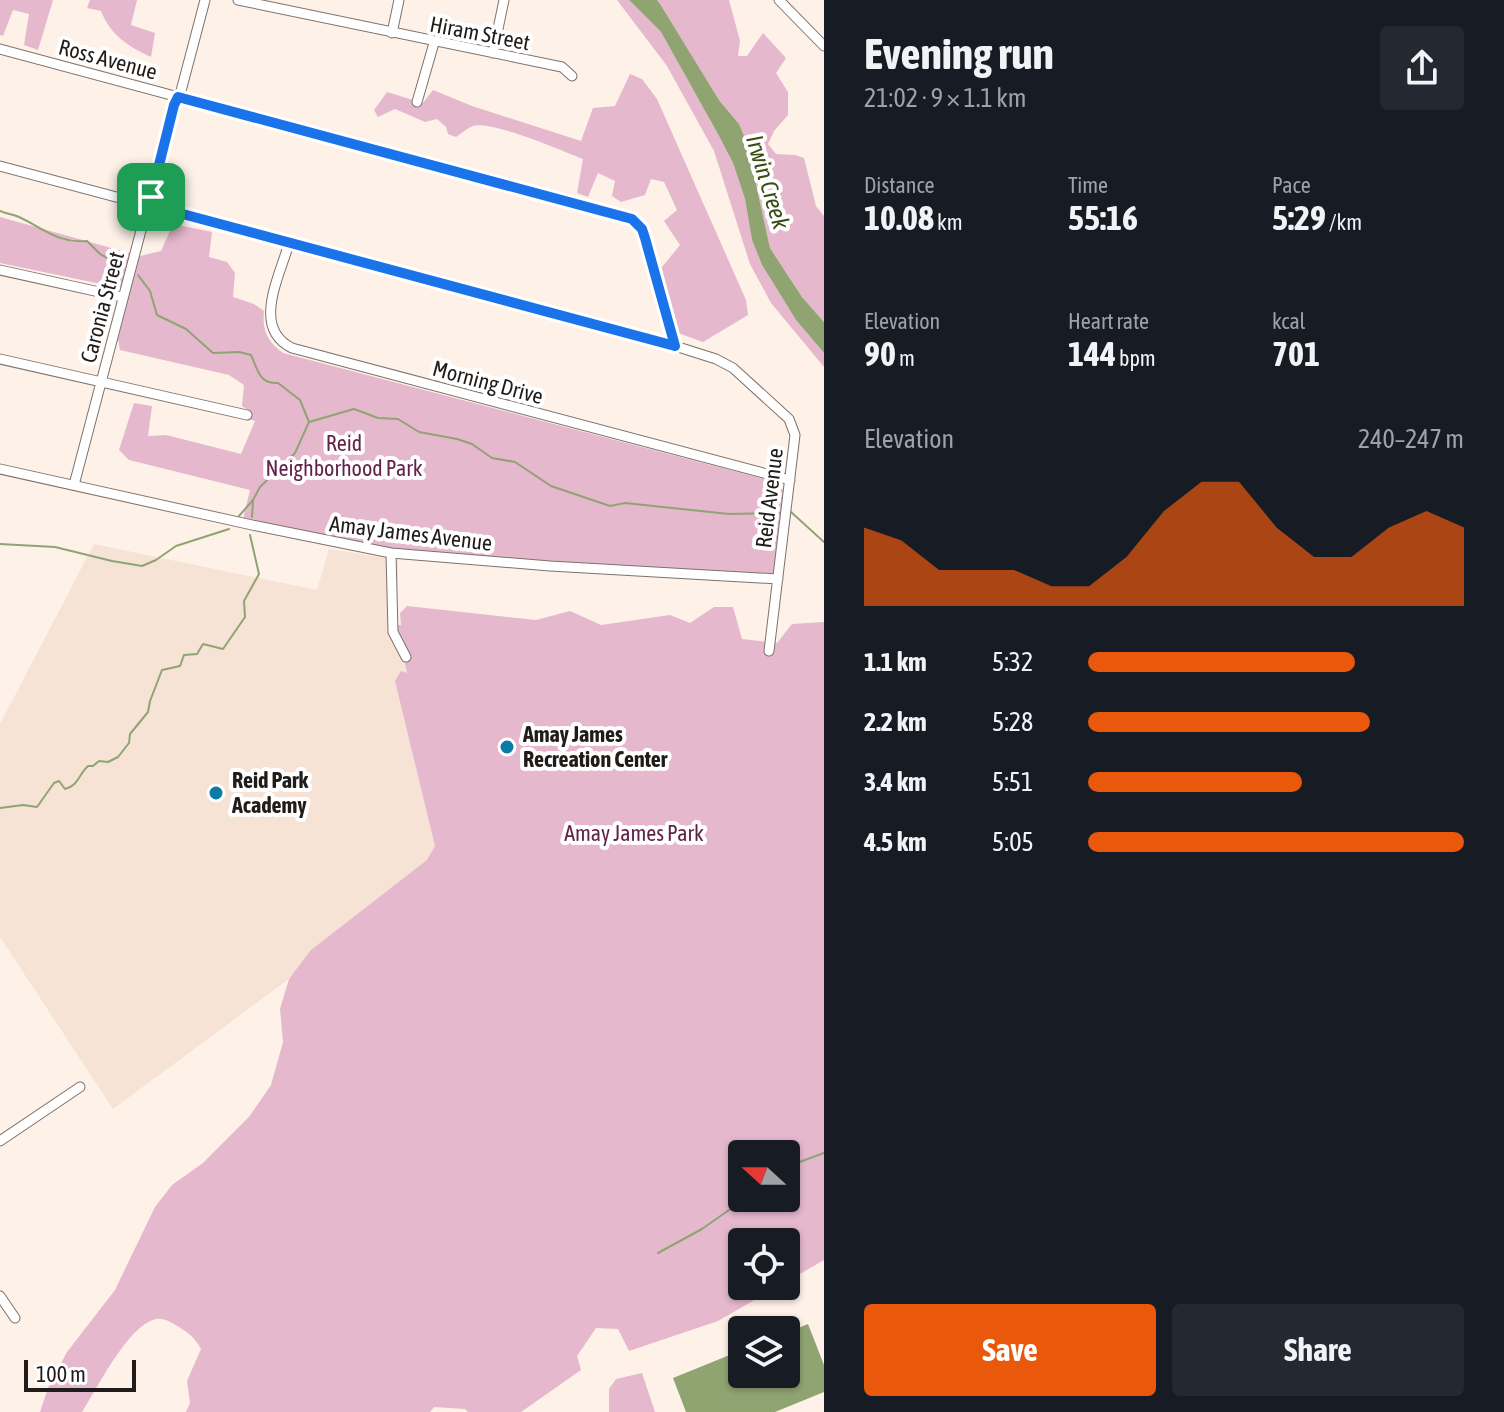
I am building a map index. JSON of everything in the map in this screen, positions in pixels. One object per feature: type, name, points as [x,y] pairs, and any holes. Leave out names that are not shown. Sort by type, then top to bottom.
[{"type":"street","name":"Caronia Street","points":[[74,485],[122,297],[205,0]]},
{"type":"street","name":"Hiram Street","points":[[238,0],[434,43],[562,67],[572,76]]},
{"type":"street","points":[[392,33],[399,0]]},
{"type":"street","points":[[493,53],[504,0]]},
{"type":"street","points":[[779,0],[824,46]]},
{"type":"street","points":[[417,102],[434,43]]},
{"type":"street","name":"Ross Avenue","points":[[0,49],[632,219],[642,229],[675,346]]},
{"type":"street","name":"Reid Avenue","points":[[0,166],[675,346],[725,363],[789,419],[795,435],[769,651]]},
{"type":"street","name":"Morning Drive","points":[[289,243],[269,319],[273,332],[281,342],[292,348],[790,480]]},
{"type":"street","points":[[0,270],[122,297]]},
{"type":"street","points":[[0,359],[247,415]]},
{"type":"street","name":"Amay James Avenue","points":[[0,469],[319,540],[391,553],[778,579]]},
{"type":"street","points":[[391,553],[393,632],[406,657]]},
{"type":"street","points":[[0,1141],[80,1087]]},
{"type":"street","points":[[0,1296],[15,1318]]},
{"type":"shaded area","points":[[629,0],[657,0],[719,100],[739,124],[747,143],[770,248],[802,297],[824,322],[824,353],[796,320],[762,265],[752,240],[745,199],[733,163],[719,136],[661,32]]},
{"type":"shaded area","name":"Reid Park Academy","points":[[94,544],[317,590],[329,549],[398,560],[397,625],[446,863],[113,1109],[0,937],[0,724]]},
{"type":"shaded area","points":[[808,1324],[824,1365],[824,1392],[775,1412],[686,1412],[673,1378],[728,1356],[728,1388],[800,1388],[800,1327]]},
{"type":"green space","points":[[0,0],[53,0],[38,50],[24,45],[29,14],[13,10],[3,36],[0,35]]},
{"type":"green space","points":[[90,0],[137,0],[131,25],[155,33],[151,57],[121,39],[101,11],[87,8]]},
{"type":"green space","points":[[617,0],[629,0],[661,32],[733,163],[745,199],[752,240],[762,265],[796,320],[824,353],[824,367],[771,303],[750,264],[714,151],[667,66]]},
{"type":"green space","points":[[657,0],[729,0],[740,41],[738,56],[747,56],[763,33],[786,58],[776,73],[788,92],[788,115],[774,131],[768,144],[776,154],[804,158],[816,206],[824,216],[824,322],[802,297],[770,248],[747,143],[739,124],[719,100]]},
{"type":"green space","points":[[630,74],[642,79],[657,99],[746,300],[748,315],[703,342],[678,333],[663,289],[662,267],[680,245],[664,221],[677,210],[664,182],[651,179],[645,195],[621,202],[612,196],[615,181],[598,173],[588,197],[577,193],[583,159],[495,128],[473,126],[456,137],[448,134],[446,127],[437,119],[425,122],[395,109],[378,117],[374,110],[387,92],[423,103],[433,90],[472,106],[581,141],[593,108],[615,106]]},
{"type":"green space","name":"Reid Neighborhood Park","points":[[0,217],[140,256],[161,251],[173,224],[212,232],[209,257],[227,262],[235,273],[233,297],[264,311],[267,335],[283,353],[779,483],[783,491],[773,576],[401,551],[332,540],[243,519],[250,490],[129,460],[119,450],[134,403],[152,406],[148,436],[166,435],[241,454],[255,421],[246,418],[248,410],[242,406],[244,385],[229,375],[120,350],[118,339],[130,290],[0,263]]},
{"type":"green space","name":"Amay James Park","points":[[407,606],[536,620],[570,611],[601,625],[670,615],[690,623],[714,607],[733,607],[742,639],[777,643],[792,624],[824,622],[824,1260],[800,1274],[800,1228],[728,1228],[728,1300],[755,1300],[718,1321],[629,1351],[618,1329],[596,1328],[577,1356],[581,1370],[521,1412],[468,1412],[465,1409],[434,1407],[430,1412],[186,1412],[190,1403],[187,1381],[201,1349],[194,1339],[171,1322],[156,1319],[145,1324],[124,1345],[82,1412],[40,1412],[48,1388],[67,1352],[115,1290],[155,1207],[172,1185],[203,1163],[249,1117],[271,1085],[283,1042],[280,1009],[289,979],[311,950],[427,860],[435,846],[395,681],[401,671],[407,673],[397,625],[401,625],[400,613]]},
{"type":"green space","points":[[642,1373],[655,1412],[609,1412],[609,1389],[616,1379]]},
{"type":"waterway","points":[[0,211],[60,238],[87,241],[100,254],[121,265]]},
{"type":"waterway","points":[[138,275],[150,291],[157,315],[186,329],[213,353],[251,355],[263,379],[278,383],[300,400],[309,422],[295,453],[260,487],[239,516]]},
{"type":"waterway","points":[[309,422],[354,409],[378,418],[398,419],[419,432],[472,444],[492,458],[515,462],[551,486],[610,506],[625,503],[729,514],[779,513]]},
{"type":"waterway","points":[[252,517],[253,501]]},
{"type":"waterway","points":[[791,512],[824,542]]},
{"type":"waterway","points":[[0,544],[55,547],[142,566],[176,546],[229,529]]},
{"type":"waterway","points":[[0,808],[37,807],[54,783],[59,781],[65,789],[76,783],[88,766],[118,757],[129,743],[130,734],[148,712],[162,670],[180,666],[184,655],[197,654],[203,644],[223,649],[245,617],[244,601],[259,574],[250,535]]},
{"type":"waterway","points":[[800,1162],[824,1153]]},
{"type":"waterway","points":[[658,1253],[728,1211]]},
{"type":"place","name":"Amay James Recreation Center","points":[[507,747]]},
{"type":"place","name":"Reid Park Academy","points":[[216,793]]},
{"type":"route","points":[[178,97],[626,216],[642,229],[675,346],[149,205],[151,197],[178,97]]},
{"type":"water label","name":"Irwin Creek","points":[[768,182]]}]
